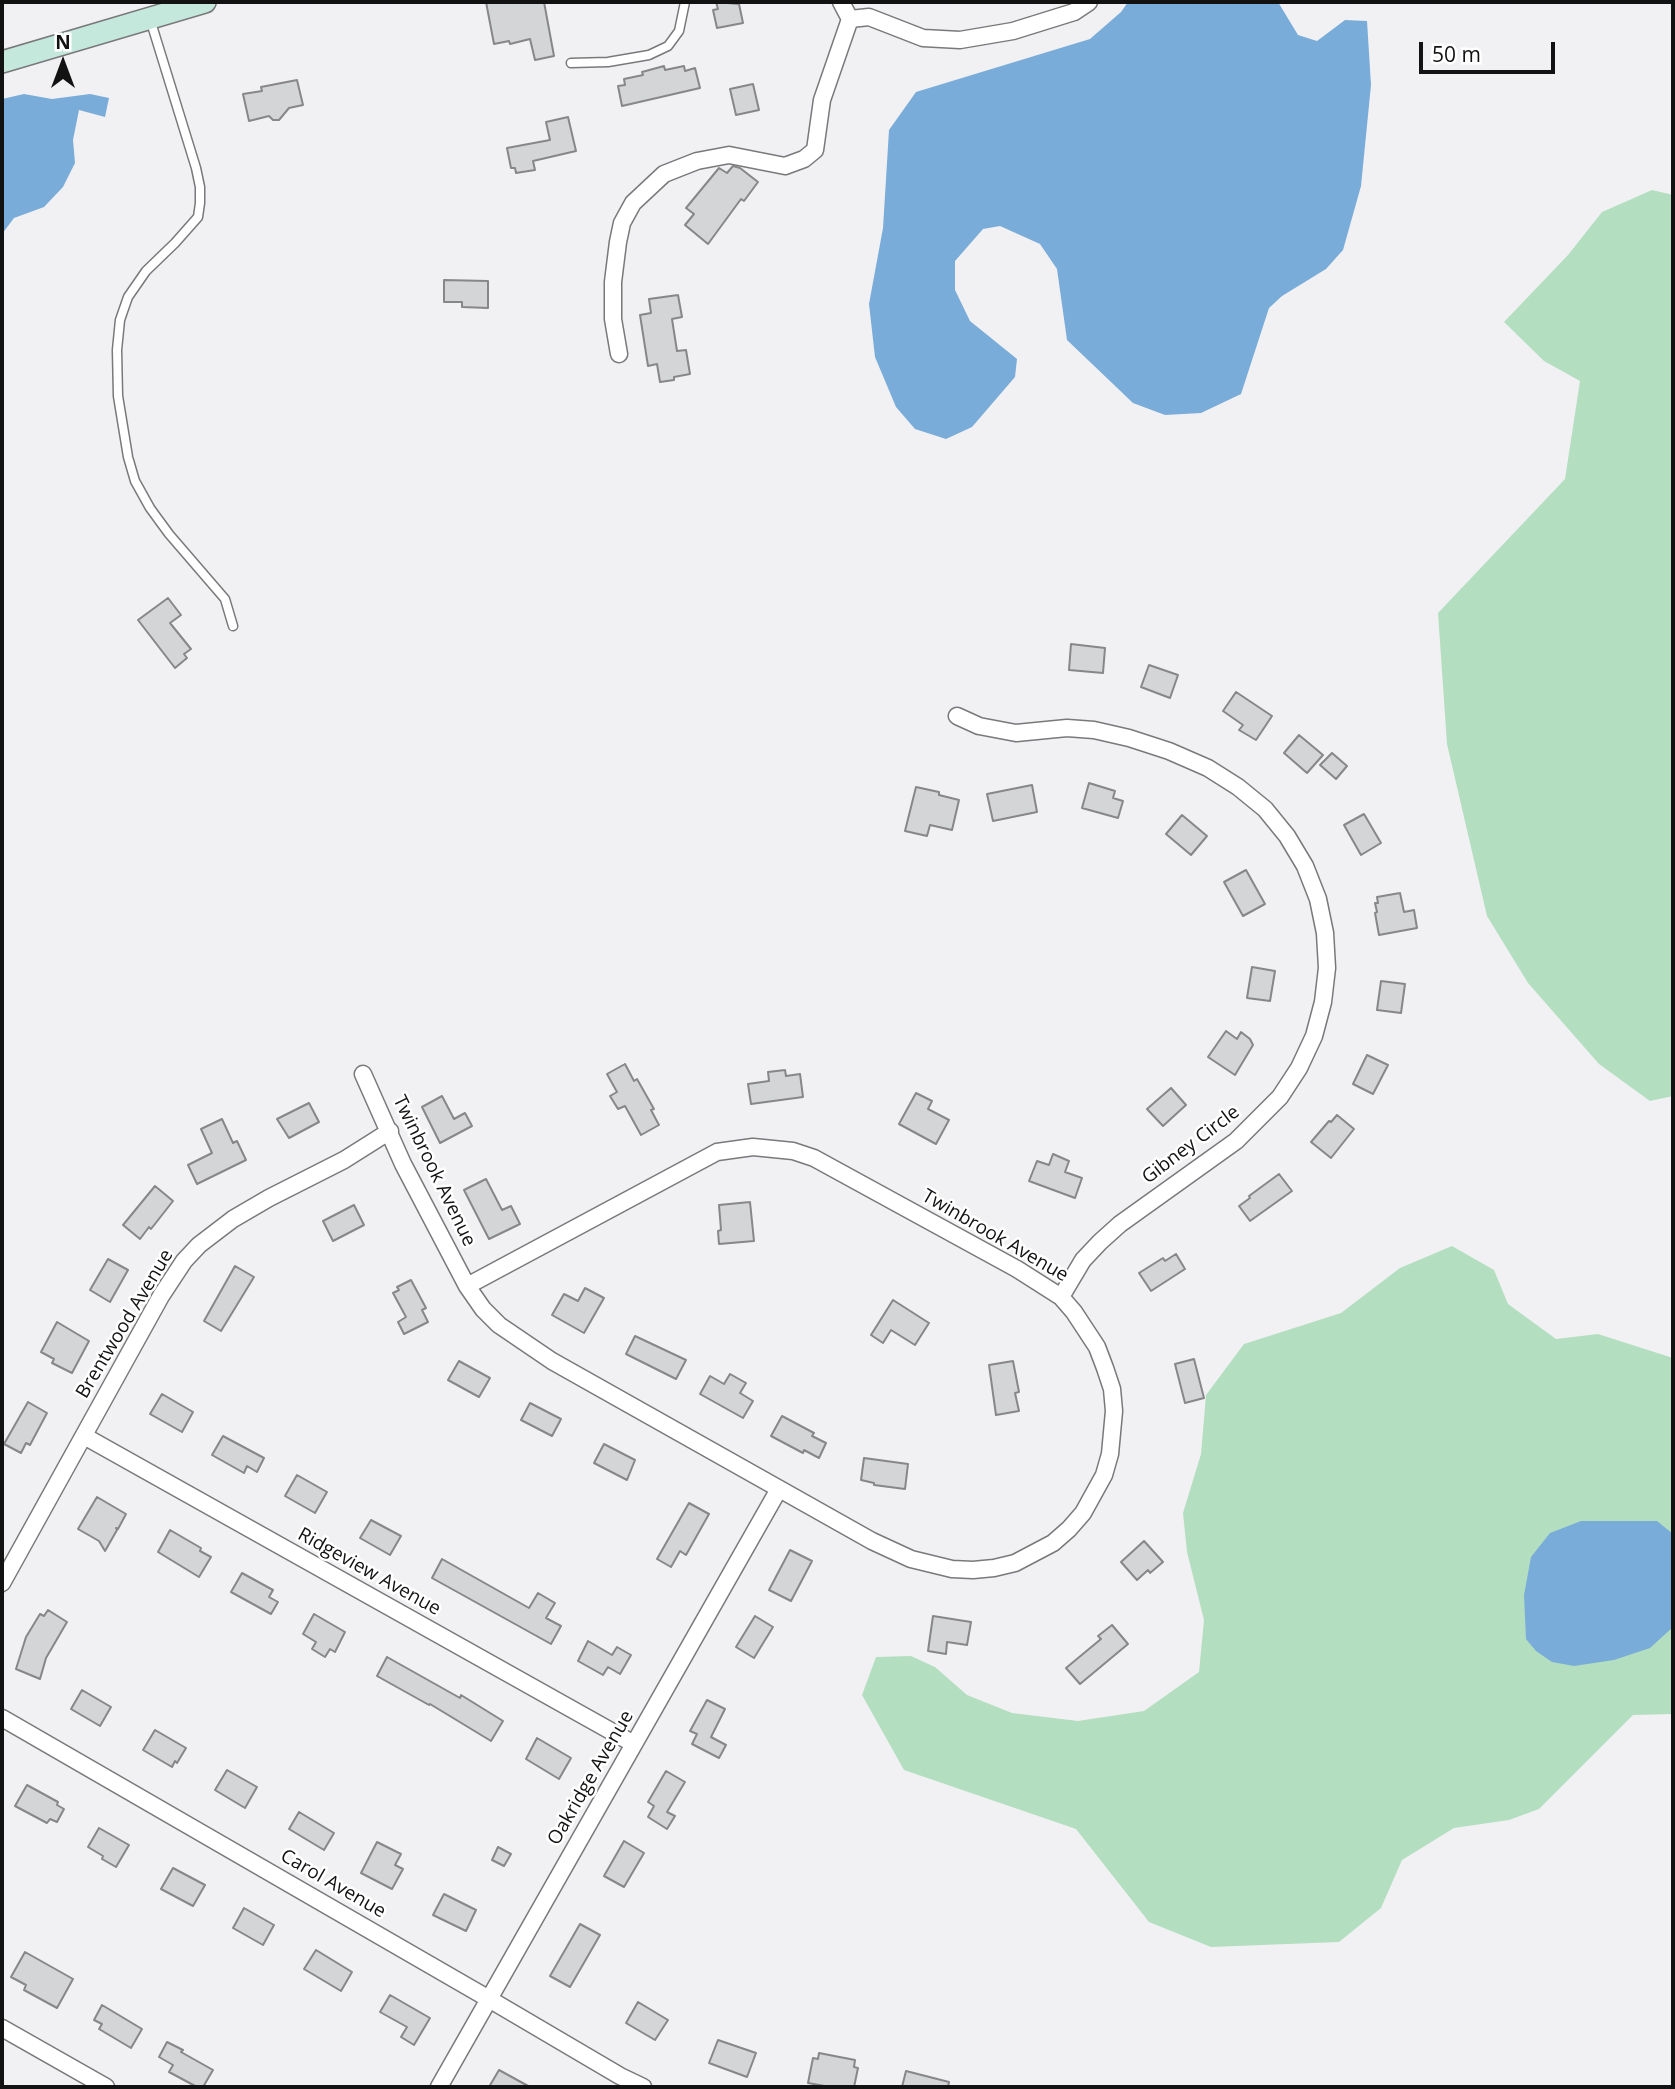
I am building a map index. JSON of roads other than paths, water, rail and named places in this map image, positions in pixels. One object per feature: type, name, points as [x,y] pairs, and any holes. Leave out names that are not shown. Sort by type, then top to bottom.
[{"type":"street","points":[[2,62],[205,2]]},
{"type":"street","points":[[619,354],[613,319],[613,282],[622,223],[633,203],[664,174],[697,161],[729,155],[785,166],[804,159],[815,149],[822,100],[850,19],[841,2]]},
{"type":"street","points":[[850,19],[869,17],[923,38],[960,40],[1013,31],[1074,12],[1090,2]]},
{"type":"street","name":"Gibney Circle","points":[[957,716],[979,726],[1016,733],[1067,728],[1094,730],[1139,741],[1208,768],[1265,809],[1287,836],[1305,866],[1314,888],[1325,933],[1326,979],[1314,1036],[1299,1068],[1280,1097],[1236,1141],[1120,1224],[1100,1242],[1083,1260],[1061,1297]]},
{"type":"street","name":"Twinbrook Avenue","points":[[363,1074],[403,1164],[467,1286],[483,1309],[499,1325],[552,1361],[872,1541],[911,1559],[962,1570],[994,1568],[1015,1563],[1053,1543],[1083,1513],[1104,1475],[1110,1454],[1114,1411],[1112,1389],[1097,1348],[1061,1297],[1017,1269],[814,1158],[793,1150],[753,1147],[717,1152],[467,1286]]},
{"type":"street","name":"Brentwood Avenue","points":[[2,1583],[161,1296],[184,1261],[199,1245],[233,1219],[344,1160],[390,1131]]},
{"type":"street","name":"Ridgeview Avenue","points":[[84,1436],[634,1744]]},
{"type":"street","name":"Oakridge Avenue","points":[[439,2087],[779,1489]]},
{"type":"street","name":"Carol Avenue","points":[[2,1718],[643,2087]]},
{"type":"street","points":[[2,2028],[106,2087]]},
{"type":"lane","points":[[571,63],[608,62],[649,55],[668,46],[679,31],[685,2]]},
{"type":"lane","points":[[150,19],[196,168],[200,203],[198,217],[146,271],[128,297],[120,320],[117,350],[118,396],[128,457],[135,481],[169,534],[225,599],[233,626]]},
{"type":"water","points":[[1128,2],[1278,2],[1298,35],[1317,41],[1345,20],[1367,21],[1371,85],[1361,186],[1343,250],[1326,269],[1282,296],[1269,308],[1241,394],[1201,413],[1165,415],[1133,403],[1067,340],[1057,269],[1040,244],[1000,226],[983,229],[955,261],[955,290],[970,321],[1017,359],[1015,377],[972,427],[946,439],[915,429],[896,407],[875,357],[869,304],[883,228],[889,130],[916,92],[1090,39],[1121,12]]},
{"type":"water","points":[[24,94],[52,99],[90,94],[109,98],[105,117],[79,110],[73,140],[75,163],[63,187],[44,207],[14,218],[2,234],[2,99]]},
{"type":"water","points":[[1581,1521],[1657,1521],[1673,1534],[1673,1627],[1650,1648],[1614,1660],[1574,1666],[1552,1662],[1536,1651],[1526,1639],[1524,1595],[1531,1557],[1550,1533]]}]
